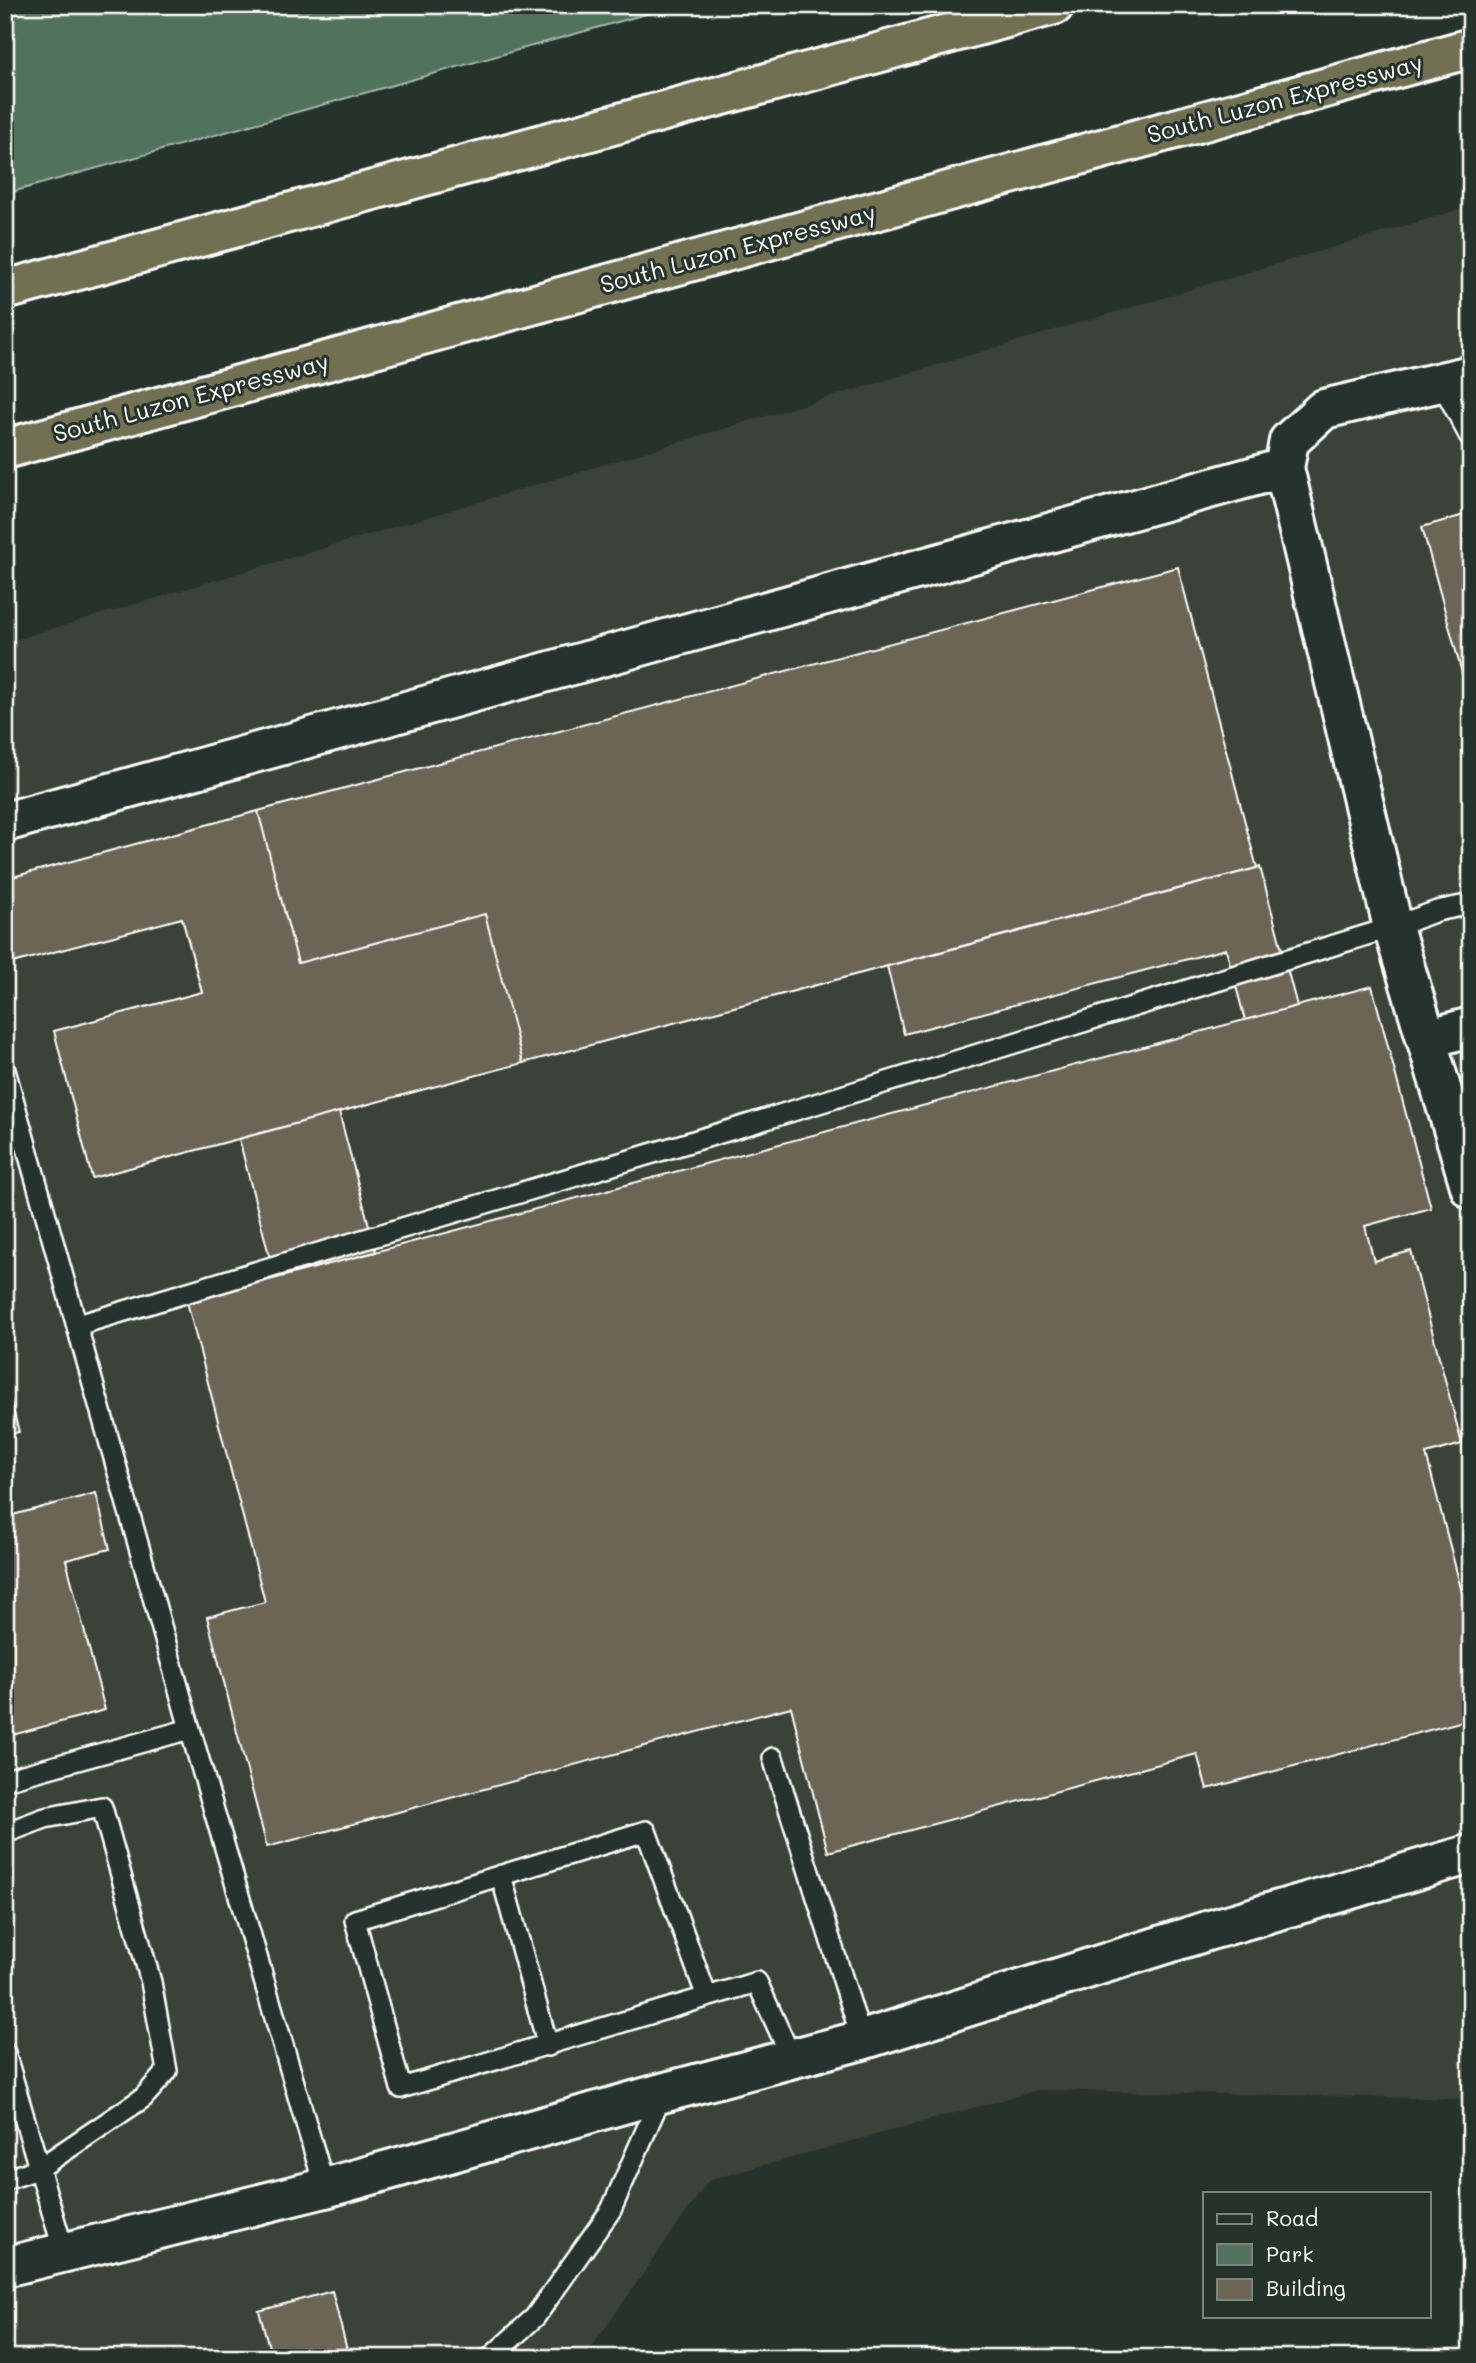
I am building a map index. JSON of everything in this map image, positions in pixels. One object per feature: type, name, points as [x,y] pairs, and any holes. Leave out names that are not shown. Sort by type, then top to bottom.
[{"type":"highway","points":[[5,290],[1054,5]]},
{"type":"highway","name":"South Luzon Expressway","points":[[5,449],[1471,48]]},
{"type":"street","points":[[1456,378],[1324,410],[1289,441],[1284,468],[1393,927],[1471,1189]]},
{"type":"street","points":[[5,822],[1284,468]]},
{"type":"street","points":[[1426,1039],[1471,1027]]},
{"type":"street","points":[[5,2267],[325,2188],[862,2040],[1207,1931],[1471,1854]]},
{"type":"lane","points":[[1456,378],[1471,439]]},
{"type":"lane","points":[[78,1325],[724,1132],[1393,927],[1437,911],[1471,904]]},
{"type":"lane","points":[[5,1070],[190,1729],[325,2188]]},
{"type":"lane","points":[[5,1780],[190,1729]]},
{"type":"lane","points":[[773,1758],[862,2040]]},
{"type":"lane","points":[[5,1833],[45,1818],[102,1807],[148,1969],[167,2071],[142,2098],[38,2169],[5,2180]]},
{"type":"lane","points":[[707,1997],[646,1831],[355,1920],[401,2088],[548,2046],[757,1982],[792,2059]]},
{"type":"lane","points":[[501,1875],[548,2046]]},
{"type":"lane","points":[[5,2053],[64,2252]]},
{"type":"lane","points":[[490,2358],[535,2317],[611,2210],[662,2093]]},
{"type":"shaded area","points":[[1471,206],[1471,2099],[1039,2090],[709,2180],[584,2358],[5,2358],[5,643]]},
{"type":"green space","points":[[5,5],[678,5],[5,194]]},
{"type":"building","points":[[1471,513],[1471,706],[1422,527]]},
{"type":"building","points":[[1178,567],[1257,868],[523,1063],[485,914],[298,963],[258,811]]},
{"type":"building","points":[[258,811],[298,963],[485,914],[523,1063],[92,1178],[54,1031],[202,992],[182,918],[5,965],[5,879]]},
{"type":"building","points":[[1260,867],[1297,1006],[1245,1020],[1226,949],[904,1034],[887,966]]},
{"type":"building","points":[[1372,986],[1431,1208],[1365,1226],[1374,1261],[1411,1251],[1462,1444],[1426,1454],[1471,1627],[1471,1719],[1207,1789],[1197,1754],[828,1852],[791,1707],[267,1847],[207,1617],[265,1602],[187,1302]]},
{"type":"building","points":[[339,1112],[376,1252],[275,1278],[239,1139]]},
{"type":"building","points":[[5,1378],[19,1432],[5,1435]]},
{"type":"building","points":[[96,1493],[110,1549],[66,1560],[105,1710],[5,1737],[5,1517]]},
{"type":"building","points":[[332,2291],[349,2358],[272,2358],[259,2311]]}]
